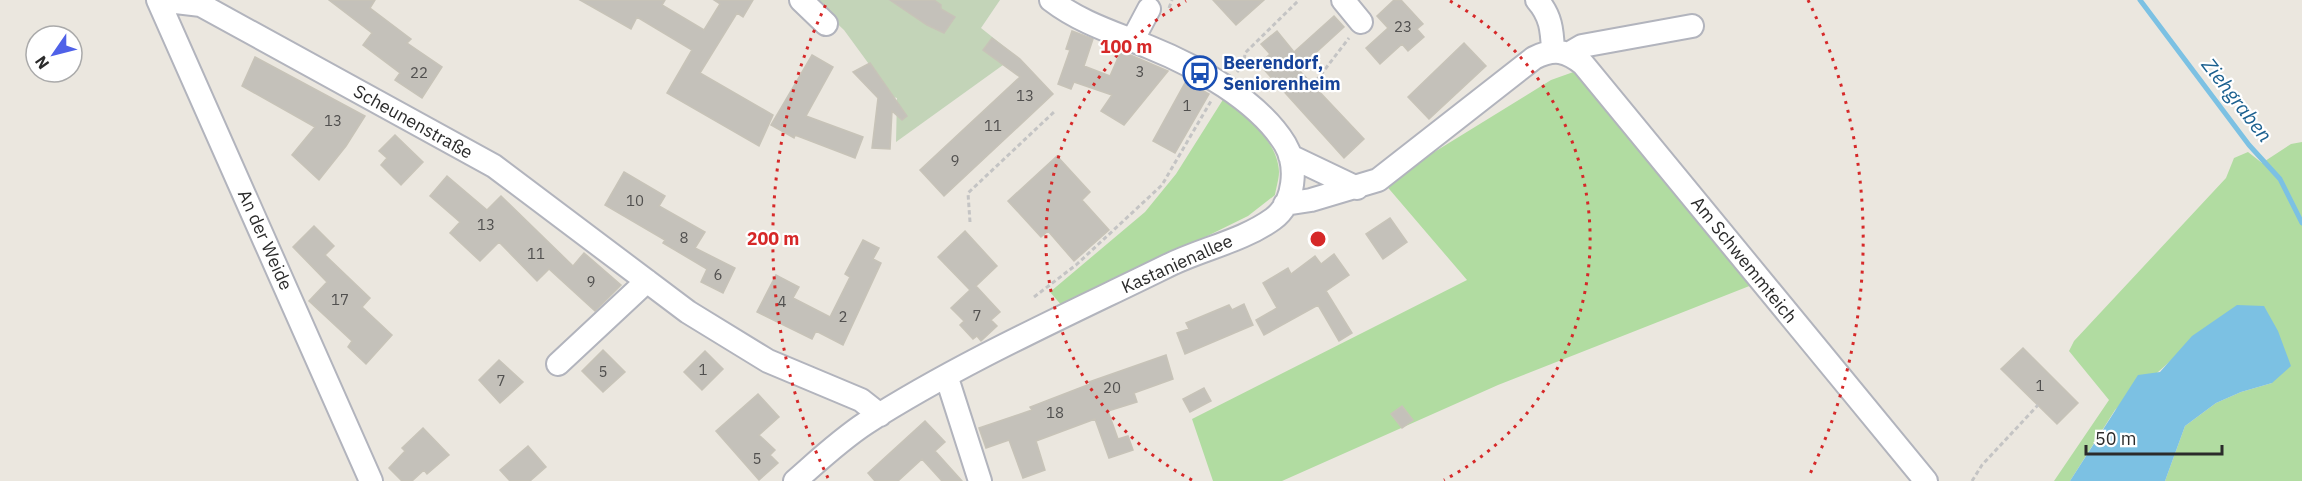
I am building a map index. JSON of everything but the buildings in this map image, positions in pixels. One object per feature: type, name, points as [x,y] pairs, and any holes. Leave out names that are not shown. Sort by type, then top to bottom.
[{"type":"street","name":"Scheunenstraße","points":[[159,0],[201,5],[494,166],[688,312],[768,361],[861,400],[880,415]]},
{"type":"street","name":"An der Weide","points":[[159,0],[371,481]]},
{"type":"street","points":[[801,0],[826,24]]},
{"type":"street","points":[[1051,0],[1083,22],[1150,48],[1227,87],[1259,114],[1285,143],[1290,156],[1293,176],[1291,191],[1285,204]]},
{"type":"street","points":[[1343,0],[1361,22]]},
{"type":"street","points":[[1537,0],[1546,10],[1562,52]]},
{"type":"street","points":[[1132,41],[1149,9]]},
{"type":"street","points":[[1285,204],[1311,200],[1378,180],[1534,58],[1582,46],[1692,26]]},
{"type":"street","name":"Am Schwemmteich","points":[[1562,52],[1583,64],[1926,481]]},
{"type":"street","points":[[1290,156],[1357,188]]},
{"type":"street","name":"Kastanienallee","points":[[795,481],[832,448],[880,415],[947,378],[1169,265],[1239,237],[1274,218],[1285,204]]},
{"type":"street","points":[[558,364],[647,280]]},
{"type":"street","points":[[947,378],[980,481]]},
{"type":"path","points":[[1034,297],[1076,265],[1162,185],[1216,94],[1227,87],[1244,63],[1245,53],[1299,0]]},
{"type":"path","points":[[1316,81],[1361,22]]},
{"type":"path","points":[[970,222],[968,193],[1054,112]]},
{"type":"path","points":[[1972,481],[1982,465],[2038,405]]},
{"type":"green space","points":[[812,0],[1000,0],[981,28],[1011,52],[1003,65],[896,142],[897,98],[893,97],[844,30]]},
{"type":"green space","points":[[1579,70],[1757,283],[1498,385],[1282,481],[1213,481],[1192,419],[1467,280],[1384,183],[1551,80]]},
{"type":"green space","points":[[1224,98],[1259,130],[1273,150],[1279,172],[1275,195],[1248,216],[1063,307],[1050,292],[1145,212],[1176,174]]},
{"type":"green space","points":[[2302,142],[2302,481],[2165,481],[2185,426],[2216,403],[2241,392],[2272,383],[2175,357],[2115,410],[2070,481],[2054,481],[2109,400],[2069,351],[2074,341],[2226,178],[2234,158],[2248,152],[2262,163],[2291,144]]},
{"type":"water","points":[[2237,305],[2264,306],[2278,331],[2291,366],[2272,383],[2241,392],[2216,403],[2185,426],[2165,481],[2070,481],[2138,375],[2160,372],[2192,336]]},
{"type":"waterway","name":"Ziehgraben","points":[[2140,0],[2249,145],[2280,179],[2302,223]]},
{"type":"place","name":"Beerendorf, Seniorenheim","points":[[1200,73]]}]
